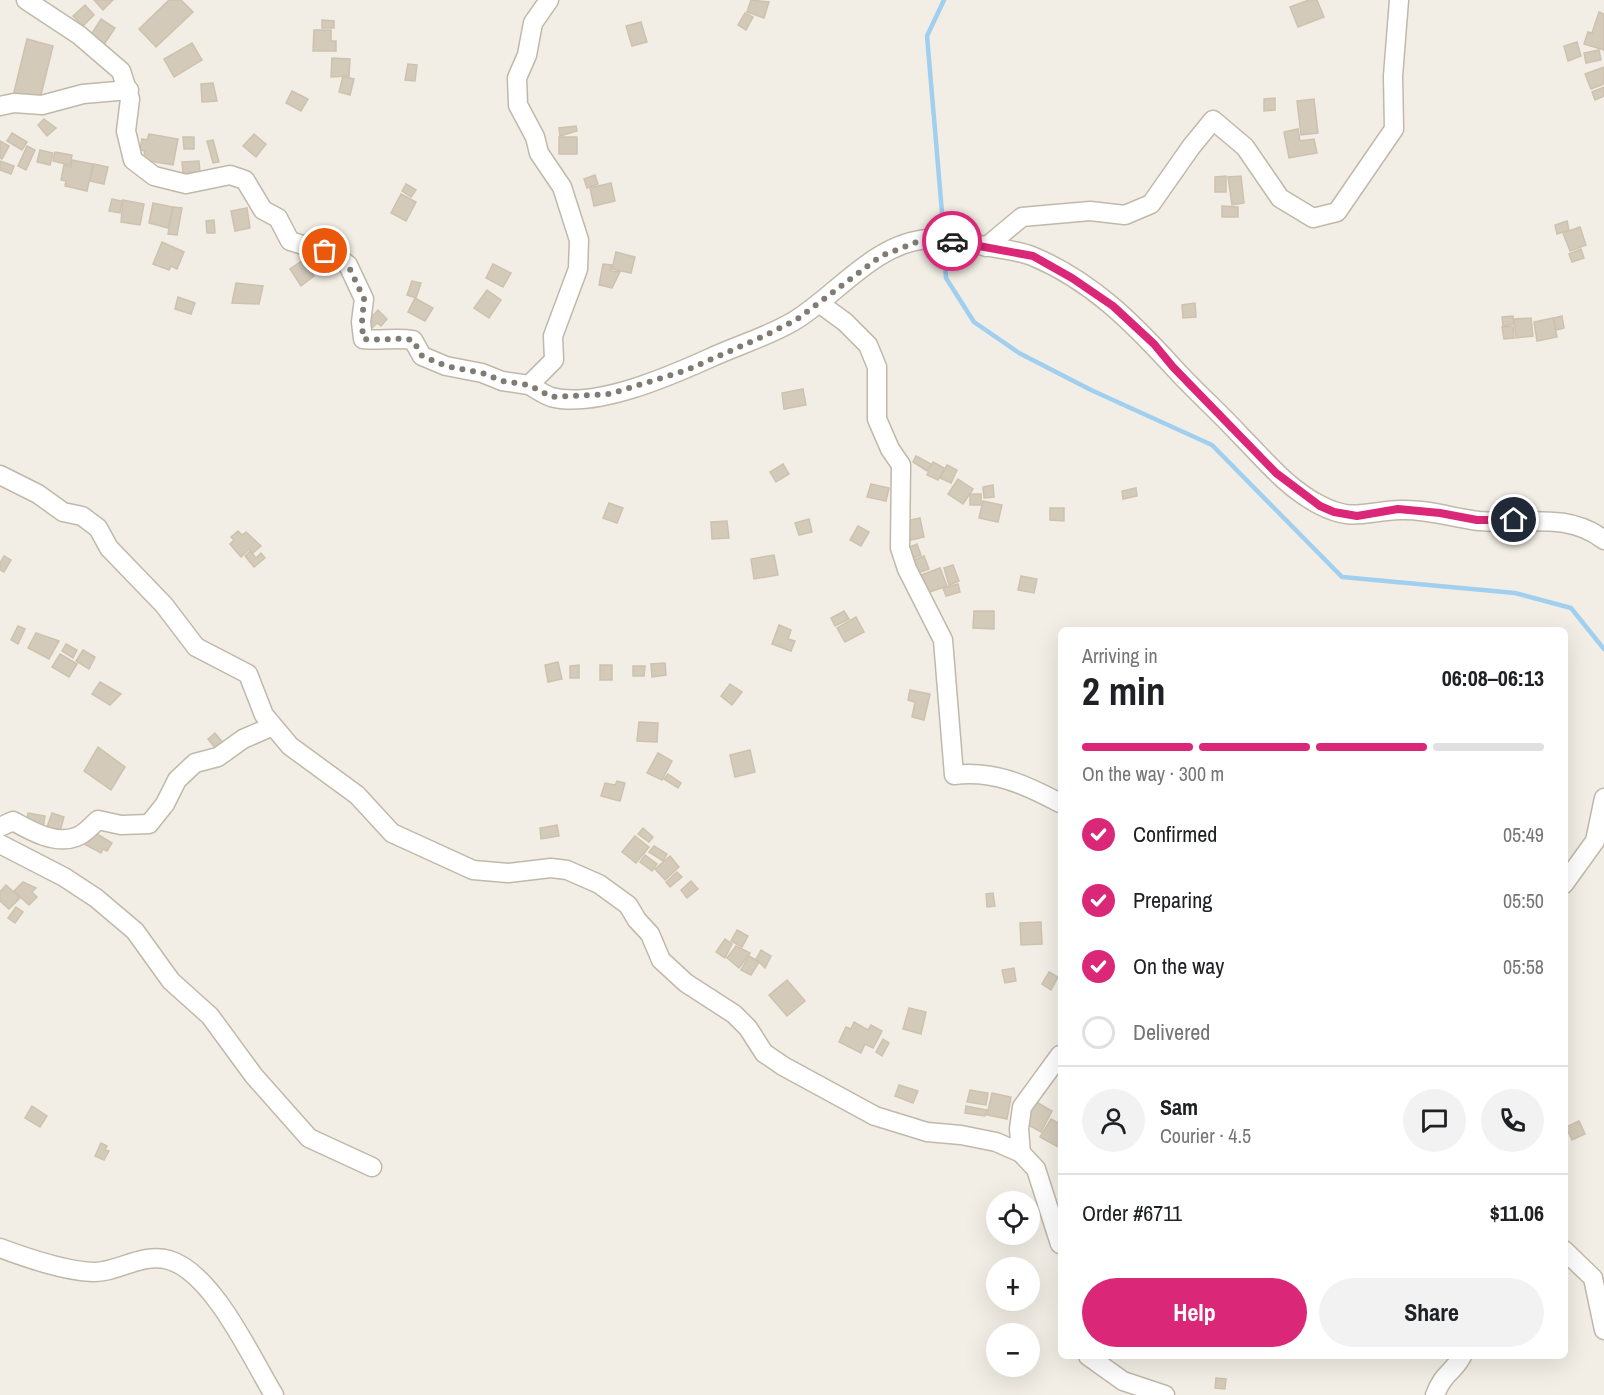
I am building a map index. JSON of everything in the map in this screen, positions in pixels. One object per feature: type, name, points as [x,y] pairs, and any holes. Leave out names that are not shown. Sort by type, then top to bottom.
[{"type":"street","points":[[26,0],[79,35],[124,75],[129,90],[126,131],[134,160],[154,176],[186,184],[230,175],[245,180],[263,210],[278,218],[290,241],[335,255],[348,265],[364,299],[363,339],[380,341],[399,337],[413,340],[422,356],[446,366],[482,373],[502,381],[529,385],[552,397],[610,394],[639,387],[764,336],[796,320],[881,256],[930,239],[986,247],[1033,256],[1072,278],[1113,306],[1154,344],[1173,367],[1276,473],[1308,499],[1334,512],[1357,516],[1398,509],[1492,522],[1553,521],[1584,528],[1604,540]]},
{"type":"street","points":[[529,385],[554,360],[553,336],[579,264],[576,226],[563,198],[562,187],[539,153],[535,137],[519,105],[517,78],[527,55],[533,23],[549,0]]},
{"type":"street","points":[[986,247],[1022,217],[1090,211],[1125,215],[1150,204],[1213,120],[1245,147],[1280,198],[1313,218],[1337,212],[1394,129],[1393,76],[1399,0]]},
{"type":"street","points":[[0,106],[14,103],[42,105],[83,94],[129,90]]},
{"type":"street","points":[[819,303],[845,322],[868,345],[877,367],[878,419],[890,449],[901,465],[900,548],[907,569],[943,639],[954,775],[977,772],[1012,782],[1058,802]]},
{"type":"street","points":[[0,476],[48,500],[63,512],[82,516],[98,528],[110,549],[164,605],[196,647],[248,674],[264,715],[273,726],[298,753],[366,802],[385,828],[400,838],[473,870],[508,873],[540,868],[567,870],[599,884],[619,897],[650,934],[662,960],[686,983],[734,1014],[748,1028],[764,1053],[783,1066],[876,1116],[927,1132],[961,1135],[996,1142],[1021,1153],[1036,1169],[1058,1238]]},
{"type":"street","points":[[0,827],[13,821],[37,834],[66,839],[78,837],[98,820],[121,825],[149,824],[165,804],[177,780],[195,763],[218,758],[243,740],[273,726]]},
{"type":"street","points":[[1568,878],[1595,841],[1604,798]]},
{"type":"street","points":[[0,844],[64,877],[96,898],[135,931],[171,981],[210,1016],[254,1076],[309,1138],[372,1167]]},
{"type":"street","points":[[1021,1153],[1019,1129],[1022,1107],[1058,1058]]},
{"type":"street","points":[[0,1248],[29,1259],[94,1272],[136,1260],[168,1259],[190,1271],[226,1311],[274,1395]]},
{"type":"street","points":[[1568,1254],[1593,1278],[1604,1330]]},
{"type":"street","points":[[1092,1359],[1123,1381],[1165,1395]]},
{"type":"street","points":[[1435,1395],[1441,1378],[1460,1359]]},
{"type":"building","points":[[94,0],[113,0],[103,10]]},
{"type":"building","points":[[169,0],[181,0],[193,12],[156,47],[139,29]]},
{"type":"building","points":[[751,0],[769,2],[764,18],[747,12]]},
{"type":"building","points":[[1309,0],[1317,0],[1324,17],[1298,27],[1290,7]]},
{"type":"building","points":[[85,5],[94,15],[83,26],[73,16]]},
{"type":"building","points":[[1599,12],[1604,14],[1604,50],[1584,44],[1588,32],[1592,33]]},
{"type":"building","points":[[745,13],[753,17],[746,30],[738,25]]},
{"type":"building","points":[[101,19],[115,28],[103,46],[89,38]]},
{"type":"building","points":[[322,20],[334,21],[334,28],[322,28]]},
{"type":"building","points":[[641,22],[647,42],[632,46],[626,26]]},
{"type":"building","points":[[314,30],[331,30],[331,41],[336,41],[336,51],[313,51]]},
{"type":"building","points":[[27,39],[53,46],[40,99],[14,92]]},
{"type":"building","points":[[1577,42],[1581,56],[1568,61],[1564,46]]},
{"type":"building","points":[[192,43],[202,60],[174,77],[164,59]]},
{"type":"building","points":[[1599,50],[1601,60],[1586,63],[1584,53]]},
{"type":"building","points":[[332,58],[350,59],[349,76],[331,77]]},
{"type":"building","points":[[408,64],[417,65],[415,81],[405,80]]},
{"type":"building","points":[[1604,67],[1604,84],[1591,89],[1585,74]]},
{"type":"building","points":[[343,76],[354,79],[350,95],[339,92]]},
{"type":"building","points":[[213,83],[217,101],[202,102],[201,84]]},
{"type":"building","points":[[1604,87],[1604,96],[1595,100],[1592,92]]},
{"type":"building","points":[[292,91],[308,99],[301,111],[286,103]]},
{"type":"building","points":[[1275,98],[1275,110],[1264,111],[1264,99]]},
{"type":"building","points":[[1314,99],[1318,133],[1301,135],[1297,101]]},
{"type":"building","points":[[44,119],[56,128],[47,136],[38,125]]},
{"type":"building","points":[[576,126],[577,131],[560,136],[559,128]]},
{"type":"building","points":[[1298,129],[1300,141],[1314,139],[1317,153],[1289,158],[1284,132]]},
{"type":"building","points":[[12,133],[27,142],[22,150],[7,141]]},
{"type":"building","points":[[149,134],[178,139],[173,165],[143,160],[145,151],[140,150],[142,139],[147,140]]},
{"type":"building","points":[[254,134],[266,144],[256,157],[243,146]]},
{"type":"building","points":[[183,137],[194,137],[194,149],[184,149]]},
{"type":"building","points":[[559,137],[577,137],[577,154],[559,154]]},
{"type":"building","points":[[213,140],[219,162],[213,163],[207,141]]},
{"type":"building","points":[[0,141],[9,146],[2,159],[0,158]]},
{"type":"building","points":[[27,146],[35,150],[26,170],[18,166]]},
{"type":"building","points":[[40,150],[53,153],[50,165],[37,162]]},
{"type":"building","points":[[55,152],[72,155],[70,165],[53,161]]},
{"type":"building","points":[[72,160],[93,164],[87,191],[65,186],[66,181],[61,180],[64,165],[71,167]]},
{"type":"building","points":[[0,161],[14,166],[11,174],[0,170]]},
{"type":"building","points":[[199,161],[200,172],[183,173],[182,162]]},
{"type":"building","points":[[94,164],[108,167],[104,184],[90,181]]},
{"type":"building","points":[[595,175],[598,184],[587,188],[584,179]]},
{"type":"building","points":[[1226,176],[1226,192],[1215,192],[1215,177]]},
{"type":"building","points":[[1241,176],[1244,203],[1232,205],[1228,177]]},
{"type":"building","points":[[611,183],[615,201],[594,206],[590,188]]},
{"type":"building","points":[[406,184],[416,190],[411,197],[402,191]]},
{"type":"building","points":[[401,194],[416,202],[406,221],[391,213]]},
{"type":"building","points":[[112,199],[122,201],[120,213],[109,211]]},
{"type":"building","points":[[123,200],[144,204],[140,225],[121,222]]},
{"type":"building","points":[[153,203],[173,207],[168,228],[149,223]]},
{"type":"building","points":[[1222,206],[1238,207],[1238,217],[1222,217]]},
{"type":"building","points":[[173,207],[182,208],[177,235],[168,234]]},
{"type":"building","points":[[247,208],[250,228],[235,231],[231,211]]},
{"type":"building","points":[[214,220],[215,233],[207,233],[206,221]]},
{"type":"building","points":[[1567,221],[1569,230],[1557,234],[1555,225]]},
{"type":"building","points":[[1580,227],[1586,245],[1570,251],[1563,233]]},
{"type":"building","points":[[162,242],[184,252],[177,269],[171,266],[169,270],[153,264]]},
{"type":"building","points":[[1581,249],[1584,258],[1572,262],[1569,254]]},
{"type":"building","points":[[616,252],[635,257],[631,273],[612,269]]},
{"type":"building","points":[[303,260],[314,276],[301,286],[290,269]]},
{"type":"building","points":[[493,264],[511,273],[503,287],[486,278]]},
{"type":"building","points":[[603,264],[612,265],[611,271],[620,272],[612,288],[599,285]]},
{"type":"building","points":[[412,281],[421,283],[416,298],[407,295]]},
{"type":"building","points":[[236,283],[263,286],[259,304],[232,303]]},
{"type":"building","points":[[487,290],[501,300],[489,318],[474,308]]},
{"type":"building","points":[[178,297],[195,303],[191,314],[175,309]]},
{"type":"building","points":[[415,298],[433,308],[425,321],[408,312]]},
{"type":"building","points":[[1195,303],[1196,317],[1183,318],[1182,305]]},
{"type":"building","points":[[378,310],[387,319],[381,326],[377,323],[370,330],[364,325]]},
{"type":"building","points":[[1513,316],[1514,324],[1503,326],[1502,317]]},
{"type":"building","points":[[1562,316],[1564,328],[1556,330],[1554,318]]},
{"type":"building","points":[[1531,318],[1533,336],[1516,338],[1514,319]]},
{"type":"building","points":[[1553,318],[1557,337],[1537,341],[1534,322]]},
{"type":"building","points":[[1513,326],[1514,338],[1504,339],[1502,327]]},
{"type":"building","points":[[803,389],[806,405],[784,409],[782,393]]},
{"type":"building","points":[[916,456],[931,464],[927,471],[913,462]]},
{"type":"building","points":[[933,462],[944,468],[938,480],[927,475]]},
{"type":"building","points":[[783,464],[789,474],[776,482],[770,472]]},
{"type":"building","points":[[947,465],[957,470],[951,483],[940,478]]},
{"type":"building","points":[[958,479],[973,489],[963,504],[948,494]]},
{"type":"building","points":[[871,484],[889,488],[886,501],[867,497]]},
{"type":"building","points":[[993,485],[994,497],[984,498],[983,487]]},
{"type":"building","points":[[1136,488],[1137,496],[1123,499],[1122,491]]},
{"type":"building","points":[[970,494],[981,494],[981,505],[970,505]]},
{"type":"building","points":[[983,501],[1002,505],[998,522],[979,518]]},
{"type":"building","points":[[609,503],[623,508],[617,523],[603,518]]},
{"type":"building","points":[[1050,508],[1064,508],[1064,521],[1050,520]]},
{"type":"building","points":[[920,518],[924,537],[907,541],[902,522]]},
{"type":"building","points":[[809,519],[812,532],[799,535],[795,523]]},
{"type":"building","points":[[727,521],[729,538],[712,539],[711,522]]},
{"type":"building","points":[[858,526],[869,532],[861,546],[850,540]]},
{"type":"building","points":[[238,531],[242,535],[246,532],[261,546],[253,553],[249,549],[241,557],[230,544],[234,540],[231,537]]},
{"type":"building","points":[[917,544],[921,555],[908,560],[905,549]]},
{"type":"building","points":[[250,551],[256,558],[261,553],[265,558],[254,567],[245,556]]},
{"type":"building","points":[[774,555],[778,575],[754,579],[751,559]]},
{"type":"building","points":[[4,556],[11,560],[4,572],[0,570],[0,563]]},
{"type":"building","points":[[924,556],[929,569],[915,574],[911,561]]},
{"type":"building","points":[[953,565],[959,581],[949,585],[944,568]]},
{"type":"building","points":[[940,568],[947,586],[927,593],[921,575]]},
{"type":"building","points":[[1021,576],[1037,579],[1034,593],[1018,590]]},
{"type":"building","points":[[958,584],[960,592],[946,596],[943,588]]},
{"type":"building","points":[[844,611],[849,619],[835,626],[831,618]]},
{"type":"building","points":[[974,611],[994,611],[994,629],[973,628]]},
{"type":"building","points":[[856,617],[864,632],[845,642],[837,628]]},
{"type":"building","points":[[779,625],[791,630],[788,639],[795,641],[791,651],[772,644]]},
{"type":"building","points":[[18,626],[25,629],[18,644],[11,640]]},
{"type":"building","points":[[36,633],[59,641],[49,659],[28,648]]},
{"type":"building","points":[[66,644],[77,650],[73,658],[62,651]]},
{"type":"building","points":[[83,650],[95,657],[89,669],[76,661]]},
{"type":"building","points":[[60,654],[77,664],[69,677],[52,667]]},
{"type":"building","points":[[558,662],[562,679],[548,682],[545,665]]},
{"type":"building","points":[[665,663],[666,675],[652,677],[651,664]]},
{"type":"building","points":[[579,665],[579,678],[570,678],[570,666]]},
{"type":"building","points":[[600,665],[612,665],[612,680],[600,680]]},
{"type":"building","points":[[633,666],[645,666],[644,676],[633,676]]},
{"type":"building","points":[[100,682],[121,694],[110,705],[92,694]]},
{"type":"building","points":[[730,684],[742,692],[732,705],[721,696]]},
{"type":"building","points":[[910,690],[930,694],[924,720],[912,717],[915,702],[908,700]]},
{"type":"building","points":[[639,722],[658,723],[657,742],[637,741]]},
{"type":"building","points":[[215,733],[223,743],[216,749],[208,739]]},
{"type":"building","points":[[98,747],[125,767],[111,790],[84,771]]},
{"type":"building","points":[[750,750],[755,772],[735,777],[730,755]]},
{"type":"building","points":[[658,753],[672,761],[662,780],[647,773]]},
{"type":"building","points":[[668,774],[681,783],[678,788],[664,779]]},
{"type":"building","points":[[617,781],[625,783],[620,801],[601,796],[605,783],[615,785]]},
{"type":"building","points":[[28,813],[45,816],[43,828],[26,825]]},
{"type":"building","points":[[52,813],[64,817],[60,831],[47,827]]},
{"type":"building","points":[[557,825],[559,836],[541,839],[540,828]]},
{"type":"building","points":[[643,828],[653,837],[649,842],[638,834]]},
{"type":"building","points":[[92,831],[112,843],[107,851],[103,849],[101,853],[84,844]]},
{"type":"building","points":[[635,836],[649,847],[636,863],[622,852]]},
{"type":"building","points":[[654,846],[667,854],[663,861],[649,852]]},
{"type":"building","points":[[645,855],[657,864],[652,871],[640,862]]},
{"type":"building","points":[[670,856],[679,867],[665,880],[655,869]]},
{"type":"building","points":[[677,872],[682,877],[670,887],[666,882]]},
{"type":"building","points":[[691,881],[698,889],[687,898],[681,890]]},
{"type":"building","points":[[23,882],[36,888],[32,892],[37,897],[29,905],[14,891]]},
{"type":"building","points":[[6,885],[20,898],[9,909],[0,901],[0,892]]},
{"type":"building","points":[[993,893],[995,906],[987,907],[986,894]]},
{"type":"building","points":[[16,907],[23,912],[15,923],[8,918]]},
{"type":"building","points":[[1041,922],[1042,944],[1021,945],[1020,923]]},
{"type":"building","points":[[737,930],[748,936],[742,947],[731,941]]},
{"type":"building","points":[[725,939],[732,944],[725,958],[716,952]]},
{"type":"building","points":[[736,946],[750,953],[739,968],[727,958]]},
{"type":"building","points":[[761,950],[771,956],[765,968],[756,959]]},
{"type":"building","points":[[749,956],[759,962],[751,975],[741,970]]},
{"type":"building","points":[[1014,968],[1016,981],[1005,983],[1002,970]]},
{"type":"building","points":[[1049,972],[1058,977],[1051,990],[1042,984]]},
{"type":"building","points":[[787,980],[805,1001],[787,1016],[769,995]]},
{"type":"building","points":[[909,1008],[926,1012],[921,1034],[903,1029]]},
{"type":"building","points":[[854,1022],[868,1030],[871,1025],[882,1031],[873,1048],[865,1044],[861,1053],[839,1042],[846,1027],[851,1029]]},
{"type":"building","points":[[883,1039],[889,1043],[882,1056],[876,1052]]},
{"type":"building","points":[[899,1085],[918,1091],[913,1103],[895,1096]]},
{"type":"building","points":[[970,1090],[988,1093],[986,1105],[967,1102]]},
{"type":"building","points":[[992,1093],[1011,1097],[1007,1119],[987,1115]]},
{"type":"building","points":[[1033,1100],[1052,1111],[1041,1132],[1021,1121]]},
{"type":"building","points":[[32,1106],[47,1116],[40,1127],[25,1118]]},
{"type":"building","points":[[966,1106],[987,1110],[985,1116],[965,1113]]},
{"type":"building","points":[[1051,1119],[1058,1123],[1058,1147],[1040,1137]]},
{"type":"building","points":[[1579,1121],[1585,1134],[1572,1140],[1568,1126]]},
{"type":"building","points":[[101,1143],[107,1146],[105,1150],[109,1151],[104,1160],[95,1156]]},
{"type":"building","points":[[1216,1378],[1226,1379],[1225,1389],[1215,1388]]},
{"type":"waterway","points":[[944,0],[927,36],[944,236]]},
{"type":"waterway","points":[[944,244],[946,278],[974,322],[1019,353],[1091,390],[1212,445],[1342,577],[1515,593],[1571,608],[1604,649]]},
{"type":"way so far","points":[[325,251],[348,265],[364,299],[363,339],[380,341],[399,337],[413,340],[422,356],[446,366],[482,373],[502,381],[529,385],[552,397],[584,397],[639,387],[687,370],[711,357],[738,348],[796,320],[881,256],[930,239],[952,241]]},
{"type":"route","points":[[952,241],[1033,256],[1072,278],[1113,306],[1154,344],[1173,367],[1276,473],[1320,506],[1343,515],[1357,516],[1398,509],[1440,513],[1477,520],[1499,522],[1514,520]]}]
